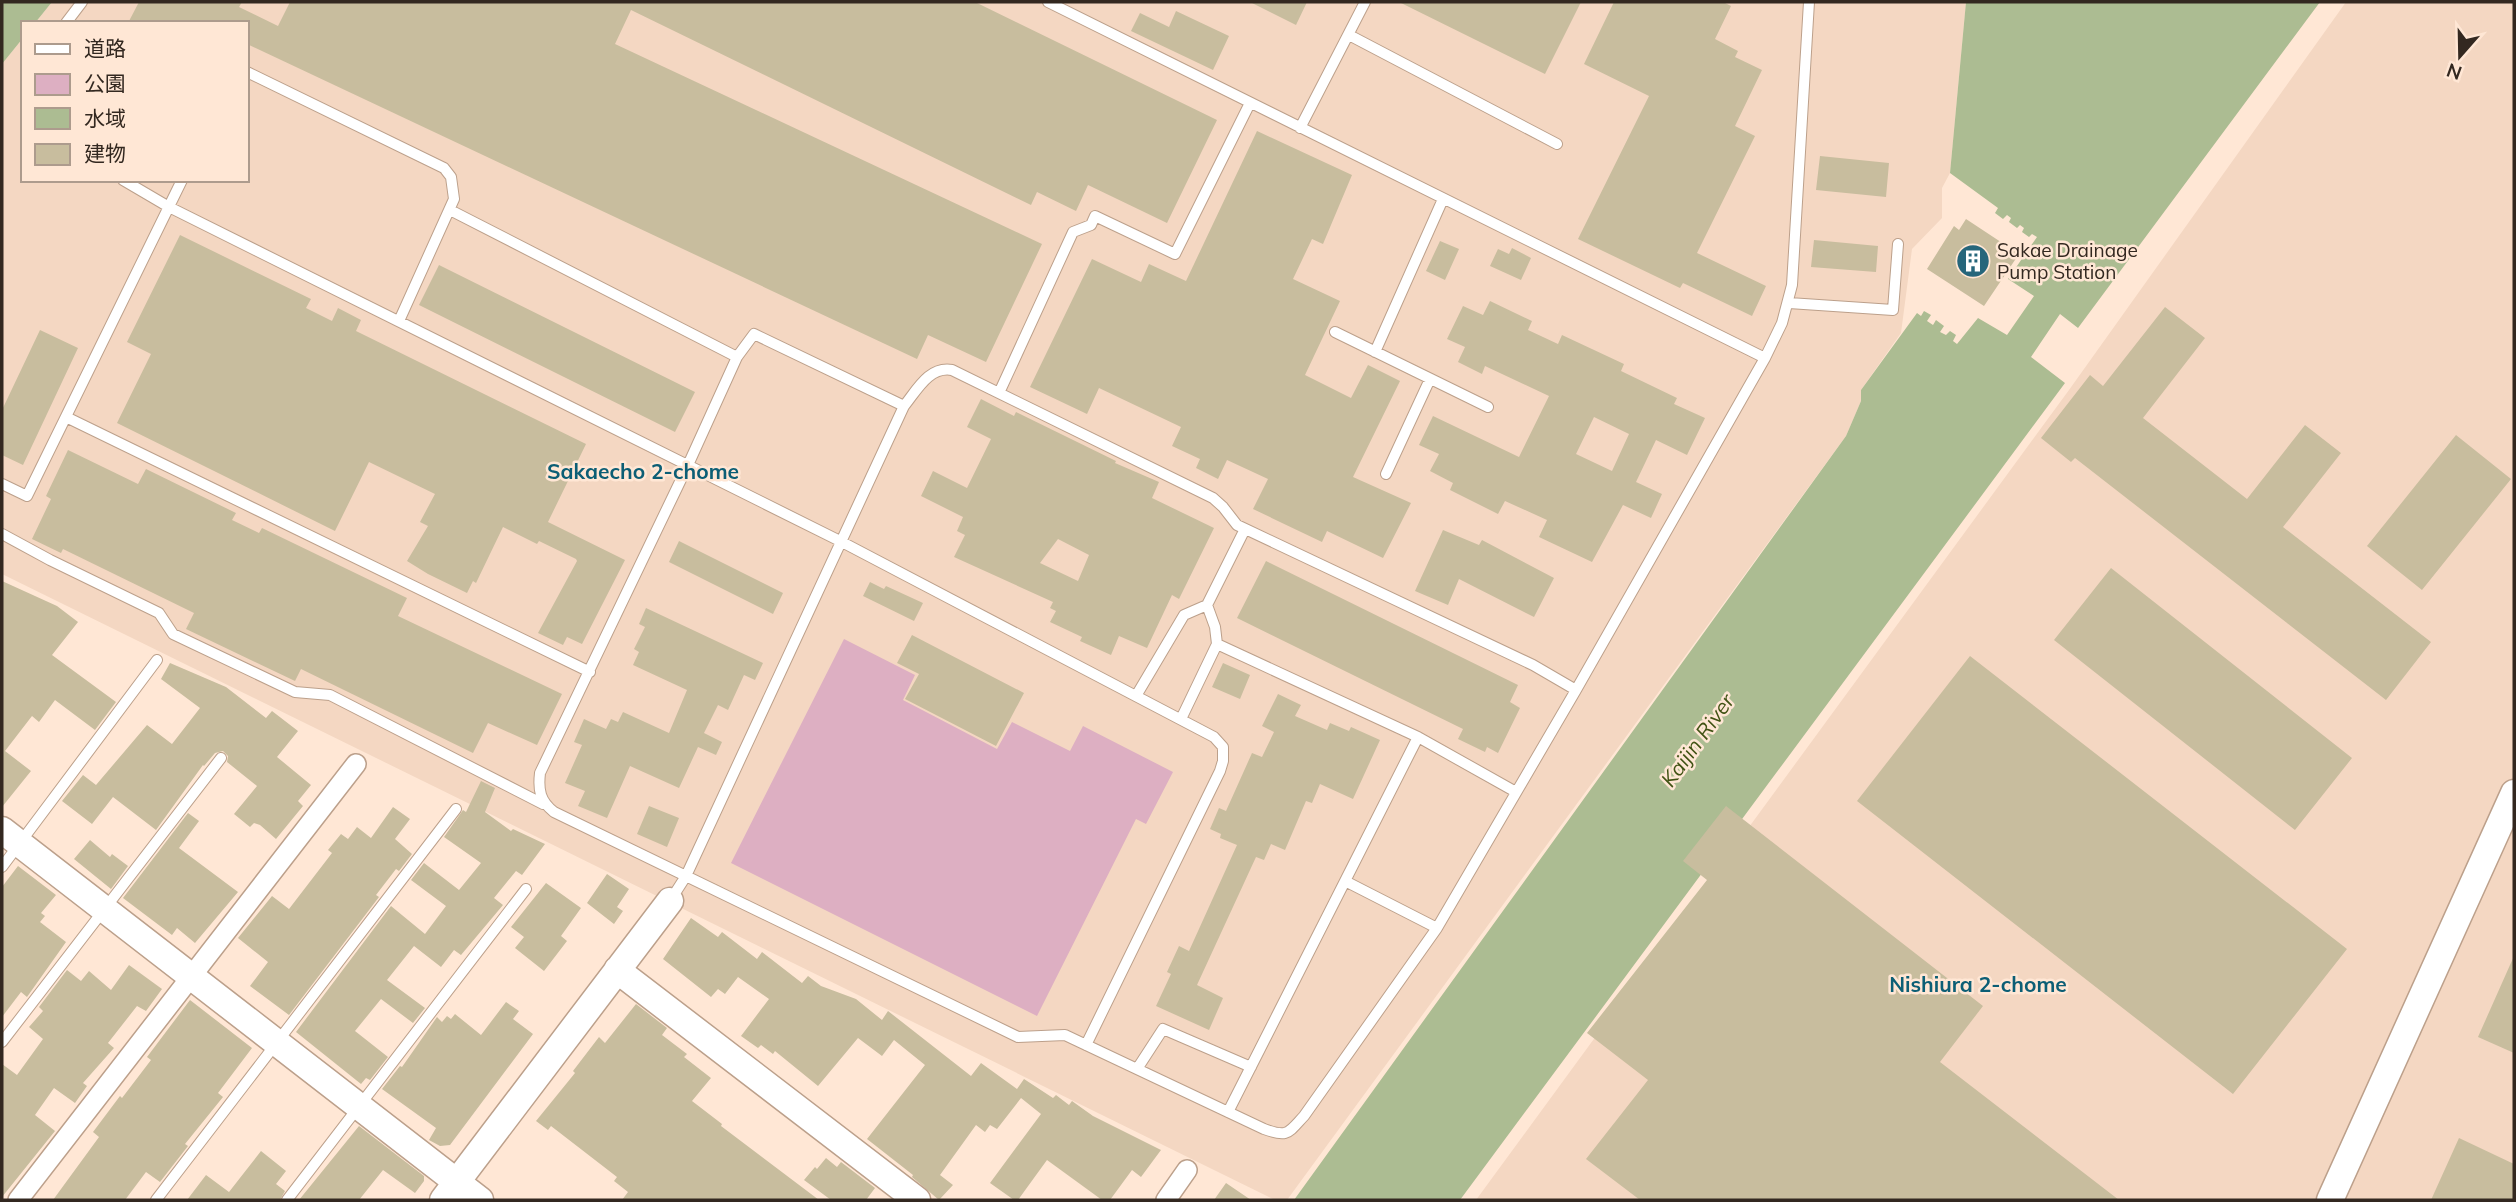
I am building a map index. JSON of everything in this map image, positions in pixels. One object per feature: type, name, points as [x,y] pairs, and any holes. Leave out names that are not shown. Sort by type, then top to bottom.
[{"type":"street","points":[[18,1200],[356,764]]},
{"type":"street","points":[[2330,1200],[2514,793]]},
{"type":"street","points":[[11,837],[360,1107],[450,1191],[480,1200]]},
{"type":"street","points":[[450,1191],[670,901]]},
{"type":"street","points":[[617,970],[915,1200]]},
{"type":"street","points":[[1166,1200],[1187,1170]]},
{"type":"lane","points":[[68,21],[82,2]]},
{"type":"lane","points":[[1048,2],[1765,358]]},
{"type":"lane","points":[[1300,128],[1365,2]]},
{"type":"lane","points":[[2,534],[44,555],[50,561],[159,612],[173,634],[295,692],[330,695],[544,804],[554,812],[1018,1037],[1065,1035],[1275,1133],[1288,1133],[1304,1116],[1437,928],[1577,690],[1765,358],[1789,303],[1793,285],[1806,3]]},
{"type":"lane","points":[[1349,35],[1557,144]]},
{"type":"lane","points":[[248,72],[444,168],[451,177],[454,199],[399,321]]},
{"type":"lane","points":[[999,393],[1073,232],[1091,225],[1095,216],[1175,254],[1250,103]]},
{"type":"lane","points":[[126,182],[169,207],[840,541],[1214,737],[1223,747],[1223,761],[1086,1045]]},
{"type":"lane","points":[[2,484],[27,496],[181,182]]},
{"type":"lane","points":[[1375,352],[1443,199]]},
{"type":"lane","points":[[450,210],[737,357]]},
{"type":"lane","points":[[1789,303],[1893,310],[1898,244]]},
{"type":"lane","points":[[1335,332],[1488,408]]},
{"type":"lane","points":[[544,804],[540,795],[540,773],[737,357],[754,334],[904,406]]},
{"type":"lane","points":[[670,901],[686,876],[904,406],[932,372],[944,368],[1213,498],[1237,525],[1533,666],[1577,690]]},
{"type":"lane","points":[[1386,474],[1430,379]]},
{"type":"lane","points":[[66,417],[590,672]]},
{"type":"lane","points":[[1136,696],[1184,615],[1207,605],[1245,529]]},
{"type":"lane","points":[[1181,719],[1217,644],[1215,627],[1207,605]]},
{"type":"lane","points":[[1217,644],[1418,737],[1516,792]]},
{"type":"lane","points":[[2,867],[11,837],[157,660]]},
{"type":"lane","points":[[1228,1112],[1418,737]]},
{"type":"lane","points":[[2,1042],[221,758]]},
{"type":"lane","points":[[156,1200],[456,809]]},
{"type":"lane","points":[[1345,881],[1437,928]]},
{"type":"lane","points":[[287,1200],[526,890]]},
{"type":"lane","points":[[1137,1069],[1163,1029],[1251,1067]]},
{"type":"shaded area","points":[[52,2],[1966,2],[1950,173],[1942,188],[1942,218],[1912,249],[1901,333],[1861,390],[1861,401],[1846,436],[1287,1200],[1275,1200],[2,574],[2,64],[21,40],[21,182],[248,182],[248,21],[37,21]]},
{"type":"shaded area","points":[[2346,2],[2514,2],[2514,1200],[1476,1200],[2069,390]]},
{"type":"green space","points":[[844,639],[915,675],[903,700],[997,749],[1012,722],[1070,751],[1083,726],[1173,772],[1146,824],[1136,819],[1037,1016],[731,863]]},
{"type":"water","points":[[2,2],[52,2],[37,21],[21,21],[21,40],[2,64]]},
{"type":"water","name":"Kaijin River","points":[[1966,2],[2320,2],[2078,328],[2060,314],[2031,357],[2065,383],[1460,1200],[1294,1200],[1846,436],[1861,401],[1861,390],[1917,313],[1921,316],[1924,311],[1931,315],[1927,321],[1933,325],[1936,320],[1944,326],[1940,332],[1946,335],[1950,331],[1956,335],[1953,341],[1957,344],[1978,318],[2007,335],[2034,296],[2008,279],[2037,237],[2032,234],[2029,237],[2022,232],[2024,228],[2020,225],[2017,228],[2009,222],[2011,218],[2007,215],[2003,219],[1995,213],[1998,208],[1950,173]]},
{"type":"building","points":[[139,2],[242,2],[239,7],[278,26],[290,2],[975,2],[1217,120],[1167,223],[1088,185],[1076,211],[1037,192],[1031,205],[631,10],[615,44],[1042,244],[986,362],[928,335],[917,359],[248,44],[248,21],[129,21]]},
{"type":"building","points":[[1250,2],[1307,2],[1296,25]]},
{"type":"building","points":[[1399,2],[1581,2],[1545,74]]},
{"type":"building","points":[[1614,2],[1723,2],[1731,6],[1715,39],[1738,51],[1735,57],[1762,70],[1735,126],[1755,136],[1697,253],[1766,286],[1752,316],[1683,283],[1680,288],[1578,239],[1649,96],[1584,64]]},
{"type":"building","points":[[1176,11],[1229,36],[1213,70],[1131,31],[1140,13],[1169,27]]},
{"type":"building","points":[[1257,131],[1352,175],[1323,244],[1312,239],[1293,279],[1340,301],[1305,375],[1351,398],[1368,365],[1400,381],[1353,477],[1411,503],[1383,558],[1327,531],[1322,542],[1253,509],[1268,479],[1227,460],[1218,479],[1196,468],[1200,459],[1172,446],[1181,427],[1099,388],[1087,414],[1030,387],[1092,259],[1141,282],[1149,264],[1186,281]]},
{"type":"building","points":[[1820,156],[1889,163],[1886,197],[1816,190]]},
{"type":"building","name":"Sakae Drainage Pump Station","points":[[1966,219],[2019,254],[1984,306],[1927,269],[1954,226],[1959,230]]},
{"type":"building","points":[[180,235],[311,299],[306,308],[332,321],[338,308],[361,320],[356,331],[586,444],[548,522],[625,560],[582,644],[567,637],[563,645],[538,633],[577,561],[539,541],[537,544],[503,527],[476,583],[473,581],[467,593],[407,561],[428,526],[420,522],[435,494],[369,462],[335,531],[117,423],[151,354],[127,342]]},
{"type":"building","points":[[1814,240],[1878,246],[1876,272],[1811,267]]},
{"type":"building","points":[[1440,241],[1459,249],[1445,280],[1426,271]]},
{"type":"building","points":[[1512,248],[1531,258],[1521,280],[1490,266],[1498,249],[1509,254]]},
{"type":"building","points":[[439,265],[695,392],[675,432],[419,305]]},
{"type":"building","points":[[1490,301],[1532,321],[1528,330],[1558,344],[1562,335],[1624,364],[1621,371],[1677,398],[1674,404],[1705,418],[1687,455],[1656,440],[1636,482],[1662,494],[1651,518],[1623,505],[1592,562],[1539,537],[1547,520],[1505,501],[1498,514],[1450,490],[1453,483],[1430,471],[1439,454],[1419,445],[1433,416],[1519,457],[1549,396],[1485,366],[1482,374],[1458,362],[1465,347],[1447,339],[1463,306],[1483,315]],"holes":[[[1594,417],[1629,434],[1612,471],[1576,454]]]},
{"type":"building","points":[[2165,307],[2205,338],[2143,418],[2247,499],[2305,425],[2341,453],[2283,527],[2431,642],[2386,700],[2075,458],[2071,462],[2041,438],[2090,375],[2103,386]]},
{"type":"building","points":[[40,330],[78,348],[23,465],[2,455],[2,410]]},
{"type":"building","points":[[981,399],[1014,416],[1016,412],[1116,461],[1115,463],[1159,482],[1152,498],[1214,528],[1179,599],[1172,595],[1147,648],[1119,636],[1111,655],[1080,641],[1082,637],[1050,622],[1056,611],[1050,608],[1053,602],[954,557],[965,535],[957,531],[963,517],[921,496],[933,471],[967,488],[991,439],[967,427]],"holes":[[[1058,539],[1089,555],[1078,581],[1040,563]]]},
{"type":"building","points":[[2456,435],[2511,479],[2422,590],[2367,546]]},
{"type":"building","points":[[68,450],[138,484],[146,469],[236,513],[232,520],[259,533],[262,528],[407,598],[398,616],[562,694],[537,745],[488,723],[473,753],[301,669],[295,681],[186,629],[194,613],[63,549],[61,553],[32,539],[51,499],[46,496]]},
{"type":"building","points":[[1443,530],[1479,545],[1482,540],[1554,578],[1534,617],[1459,579],[1448,605],[1415,591]]},
{"type":"building","points":[[679,541],[783,593],[773,614],[669,562]]},
{"type":"building","points":[[1266,561],[1518,685],[1510,702],[1520,708],[1498,753],[1487,747],[1485,752],[1458,739],[1463,729],[1237,618]]},
{"type":"building","points":[[2111,568],[2352,758],[2295,830],[2054,640]]},
{"type":"building","points":[[2,581],[57,606],[78,622],[52,655],[116,702],[95,730],[55,700],[39,722],[32,716],[5,751],[31,771],[2,807]]},
{"type":"building","points":[[870,582],[884,589],[886,586],[923,603],[914,621],[863,596]]},
{"type":"building","points":[[646,608],[763,663],[755,680],[744,675],[728,710],[718,705],[704,733],[722,742],[716,755],[698,747],[679,788],[630,766],[607,818],[578,806],[585,791],[565,783],[582,745],[574,742],[584,719],[606,729],[611,719],[618,722],[623,712],[669,733],[687,690],[633,665],[639,652],[634,649],[645,627],[639,624]]},
{"type":"building","points":[[912,635],[1024,693],[996,746],[905,699],[919,674],[897,663]]},
{"type":"building","points":[[1970,656],[2347,949],[2233,1094],[1857,801]]},
{"type":"building","points":[[170,663],[226,687],[266,718],[272,711],[298,731],[277,757],[311,785],[298,801],[303,806],[276,839],[260,825],[254,823],[250,827],[234,814],[257,786],[227,762],[228,756],[223,751],[215,753],[203,765],[156,830],[113,797],[92,824],[62,801],[83,775],[96,785],[147,725],[172,744],[200,708],[161,679]]},
{"type":"building","points":[[1223,663],[1250,675],[1240,699],[1212,687]]},
{"type":"building","points":[[1278,694],[1301,705],[1295,716],[1327,730],[1330,723],[1349,731],[1351,727],[1380,740],[1353,799],[1320,784],[1312,803],[1306,801],[1285,850],[1271,844],[1264,860],[1256,857],[1197,985],[1223,998],[1209,1030],[1156,1006],[1171,974],[1167,972],[1179,946],[1189,951],[1237,845],[1220,838],[1221,834],[1210,829],[1219,808],[1226,811],[1252,753],[1262,757],[1274,732],[1262,726]]},
{"type":"building","points":[[481,781],[495,788],[485,812],[511,831],[513,829],[545,844],[522,875],[516,871],[494,898],[503,905],[461,955],[454,950],[441,967],[414,946],[387,980],[425,1008],[413,1023],[381,999],[355,1031],[388,1057],[370,1080],[366,1078],[361,1084],[296,1032],[391,906],[425,934],[446,906],[411,880],[424,863],[459,890],[481,863],[444,837],[463,810],[466,812]]},
{"type":"building","points":[[649,806],[679,818],[667,847],[637,834]]},
{"type":"building","points":[[1726,806],[1983,1006],[1940,1062],[2119,1200],[1640,1200],[1586,1159],[1648,1080],[1587,1033],[1707,880],[1683,861]]},
{"type":"building","points":[[393,807],[410,819],[395,839],[412,854],[399,871],[396,869],[376,895],[379,897],[289,1015],[250,986],[268,962],[238,938],[272,896],[289,909],[332,853],[328,850],[341,834],[348,839],[357,827],[371,838]]},
{"type":"building","points":[[188,813],[199,821],[179,848],[238,892],[195,943],[177,928],[172,935],[123,898]]},
{"type":"building","points":[[90,840],[110,857],[112,854],[128,866],[111,889],[74,859]]},
{"type":"building","points":[[18,866],[56,895],[41,913],[45,916],[40,922],[66,942],[27,997],[21,992],[2,1017],[2,887]]},
{"type":"building","points":[[607,874],[629,889],[617,907],[623,911],[614,924],[587,903]]},
{"type":"building","points":[[546,883],[581,908],[561,936],[567,941],[544,971],[515,948],[524,937],[511,927]]},
{"type":"building","points":[[691,918],[718,937],[722,932],[757,959],[762,952],[802,983],[808,976],[821,986],[856,999],[882,1020],[888,1011],[971,1076],[981,1063],[1017,1089],[1024,1079],[1053,1098],[1056,1095],[1069,1105],[1072,1101],[1093,1116],[1161,1150],[1141,1177],[1132,1170],[1110,1200],[1102,1200],[1047,1160],[1018,1200],[1014,1200],[990,1183],[1041,1114],[1021,1098],[997,1129],[990,1125],[985,1132],[976,1125],[940,1175],[953,1185],[939,1200],[912,1177],[913,1175],[867,1139],[925,1065],[894,1040],[882,1056],[858,1038],[818,1086],[775,1051],[773,1054],[761,1045],[758,1048],[741,1036],[769,999],[738,977],[725,994],[718,989],[711,997],[663,959]]},
{"type":"building","points":[[2514,956],[2514,1053],[2478,1037]]},
{"type":"building","points":[[129,965],[162,989],[146,1011],[137,1006],[108,1043],[114,1048],[83,1083],[87,1086],[75,1103],[54,1088],[35,1115],[55,1131],[2,1197],[2,1064],[17,1075],[43,1039],[29,1027],[43,1011],[39,1007],[67,970],[81,981],[89,971],[111,990]]},
{"type":"building","points":[[190,1000],[252,1048],[218,1093],[223,1097],[185,1144],[188,1146],[160,1182],[146,1172],[125,1200],[53,1200],[99,1137],[93,1132],[151,1060],[147,1057]]},
{"type":"building","points":[[506,1002],[519,1011],[513,1019],[533,1034],[450,1145],[440,1146],[429,1140],[436,1128],[382,1089],[400,1066],[402,1067],[437,1017],[442,1022],[447,1016],[451,1019],[455,1014],[481,1035]]},
{"type":"building","points":[[636,1004],[667,1028],[662,1035],[687,1054],[684,1057],[711,1078],[692,1101],[819,1200],[622,1200],[628,1192],[614,1181],[617,1177],[551,1126],[548,1130],[536,1121],[575,1073],[573,1071],[599,1037],[605,1043]]},
{"type":"building","points":[[359,1126],[424,1176],[424,1181],[415,1193],[383,1170],[359,1200],[299,1200]]},
{"type":"building","points":[[2459,1138],[2514,1164],[2514,1200],[2431,1200]]},
{"type":"building","points":[[261,1151],[286,1171],[276,1184],[285,1191],[280,1200],[187,1200],[206,1175],[229,1192]]},
{"type":"building","points":[[826,1158],[837,1167],[841,1162],[875,1188],[866,1200],[831,1200],[804,1180]]},
{"type":"building","points":[[1226,1183],[1251,1200],[1214,1200]]},
{"type":"place","name":"Sakae Drainage Pump Station","points":[[1973,261]]},
{"type":"district","name":"Sakaecho 2-chome","points":[[643,471]]},
{"type":"district","name":"Nishiura 2-chome","points":[[1978,984]]}]
